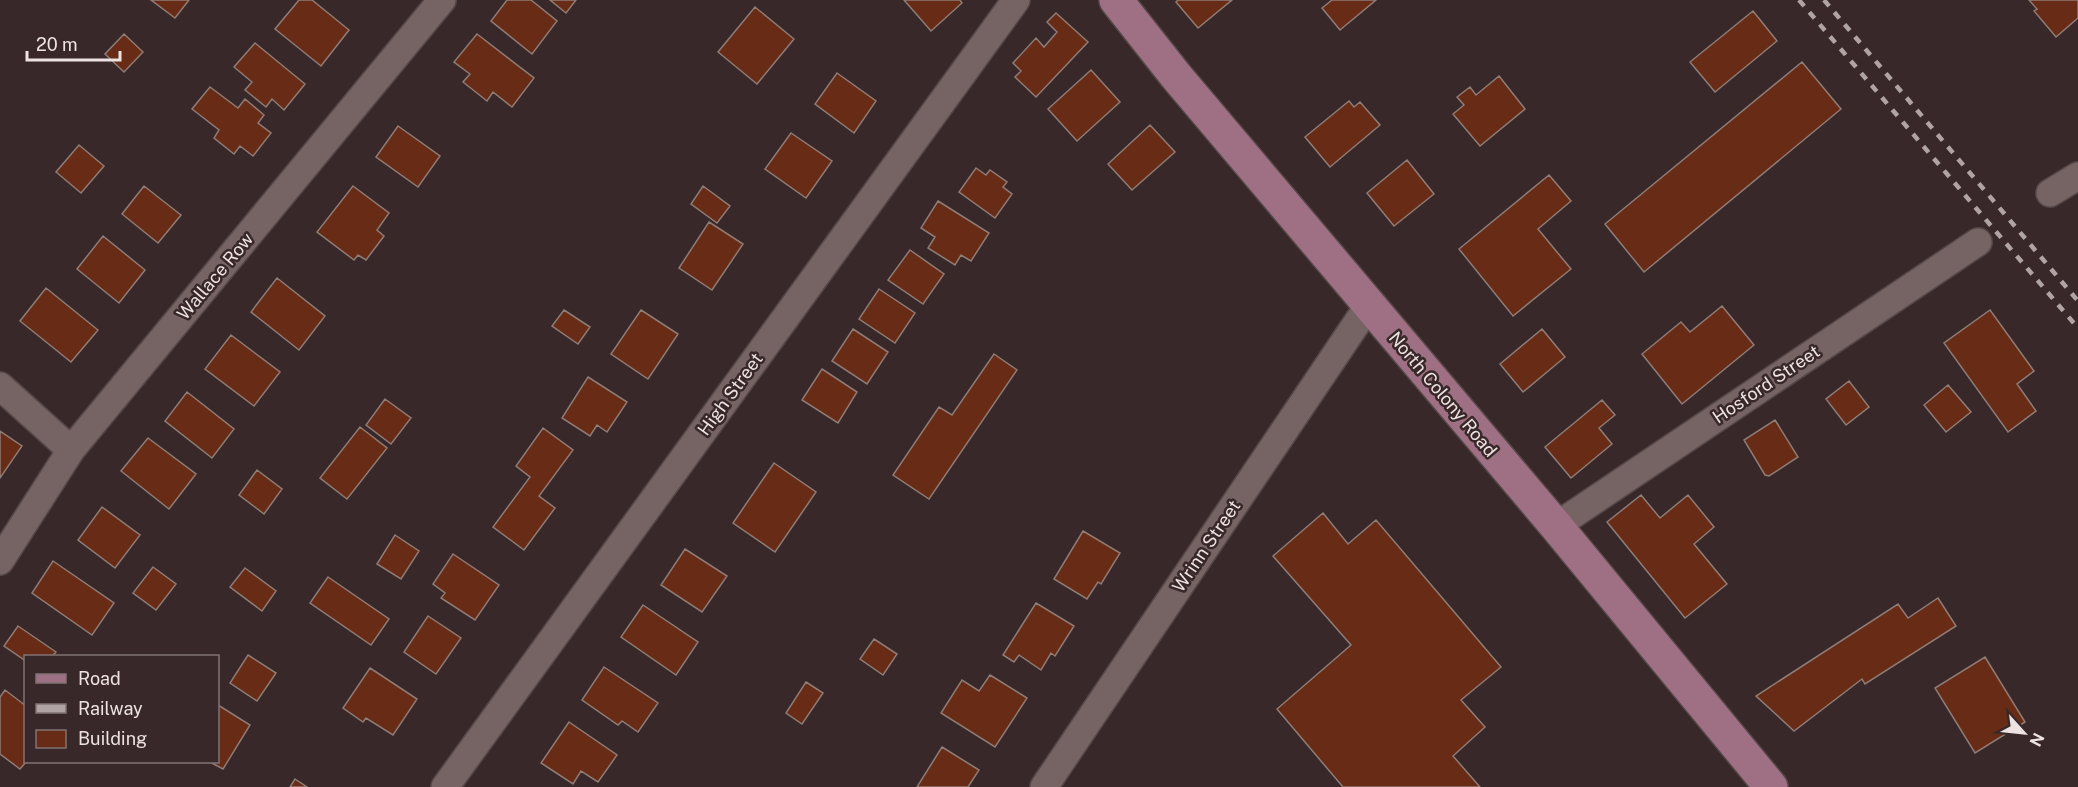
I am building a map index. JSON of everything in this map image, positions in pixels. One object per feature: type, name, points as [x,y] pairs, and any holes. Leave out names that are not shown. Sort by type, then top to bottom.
[{"type":"main road","name":"North Colony Road","points":[[1116,0],[1176,76],[1556,526],[1771,787]]},
{"type":"street","name":"Wallace Row","points":[[0,561],[71,450],[442,0]]},
{"type":"street","name":"High Street","points":[[445,787],[1016,0]]},
{"type":"street","points":[[2050,193],[2078,176]]},
{"type":"street","name":"Hosford Street","points":[[1556,526],[1977,242]]},
{"type":"street","name":"Wrinn Street","points":[[1044,787],[1369,305]]},
{"type":"street","points":[[0,386],[71,450]]},
{"type":"building","points":[[151,0],[189,0],[175,18]]},
{"type":"building","points":[[299,0],[312,0],[349,30],[321,66],[275,29]]},
{"type":"building","points":[[507,0],[531,0],[557,21],[532,54],[491,21]]},
{"type":"building","points":[[550,0],[576,0],[566,13]]},
{"type":"building","points":[[904,0],[960,0],[962,3],[931,31]]},
{"type":"building","points":[[1178,0],[1232,0],[1198,28],[1176,2]]},
{"type":"building","points":[[1332,0],[1376,0],[1340,30],[1322,8]]},
{"type":"building","points":[[2029,0],[2078,0],[2078,18],[2056,37],[2034,11],[2037,9]]},
{"type":"building","points":[[755,7],[794,39],[757,84],[718,52]]},
{"type":"building","points":[[1753,11],[1777,41],[1715,92],[1690,62]]},
{"type":"building","points":[[1056,13],[1088,42],[1036,97],[1015,77],[1021,71],[1013,63],[1036,38],[1044,47],[1057,32],[1047,22]]},
{"type":"building","points":[[124,34],[143,52],[124,72],[105,54]]},
{"type":"building","points":[[477,34],[534,78],[512,107],[493,92],[487,101],[463,82],[470,74],[454,62]]},
{"type":"building","points":[[255,43],[305,84],[284,110],[272,99],[266,107],[245,90],[252,82],[234,67]]},
{"type":"building","points":[[1802,62],[1841,109],[1644,272],[1605,224]]},
{"type":"building","points":[[1091,70],[1120,102],[1077,141],[1048,109]]},
{"type":"building","points":[[837,73],[876,101],[854,133],[815,104]]},
{"type":"building","points":[[1499,76],[1525,109],[1480,146],[1453,114],[1464,105],[1457,97],[1470,87],[1476,95]]},
{"type":"building","points":[[210,87],[238,108],[245,99],[264,115],[258,123],[271,133],[253,156],[240,146],[234,154],[214,138],[219,130],[192,109]]},
{"type":"building","points":[[1349,101],[1354,107],[1360,102],[1380,125],[1330,167],[1305,137]]},
{"type":"building","points":[[1150,125],[1175,152],[1132,190],[1108,164]]},
{"type":"building","points":[[398,126],[440,156],[418,187],[376,157]]},
{"type":"building","points":[[791,133],[832,161],[806,198],[765,169]]},
{"type":"building","points":[[79,145],[104,166],[81,193],[56,172]]},
{"type":"building","points":[[1407,160],[1434,194],[1394,226],[1367,193]]},
{"type":"building","points":[[976,168],[986,175],[990,170],[1007,182],[1003,187],[1012,194],[995,218],[959,192]]},
{"type":"building","points":[[1549,175],[1571,201],[1538,229],[1571,269],[1513,316],[1459,249]]},
{"type":"building","points":[[144,186],[181,215],[158,243],[122,214]]},
{"type":"building","points":[[353,186],[389,213],[377,230],[384,236],[366,260],[358,255],[354,260],[317,232]]},
{"type":"building","points":[[703,186],[730,206],[717,223],[691,204]]},
{"type":"building","points":[[938,201],[989,233],[971,261],[961,255],[955,265],[928,248],[935,237],[921,228]]},
{"type":"building","points":[[709,222],[743,244],[712,290],[679,268]]},
{"type":"building","points":[[103,236],[145,270],[119,303],[77,269]]},
{"type":"building","points":[[910,250],[944,274],[923,304],[888,280]]},
{"type":"building","points":[[277,278],[325,316],[299,350],[251,312]]},
{"type":"building","points":[[46,288],[98,330],[71,362],[20,321]]},
{"type":"building","points":[[879,289],[915,313],[895,343],[859,319]]},
{"type":"building","points":[[1722,306],[1754,345],[1682,404],[1642,354],[1681,322],[1690,332]]},
{"type":"building","points":[[564,310],[590,327],[578,344],[552,326]]},
{"type":"building","points":[[641,310],[678,334],[648,379],[611,354]]},
{"type":"building","points":[[1990,310],[2034,371],[2017,384],[2036,411],[2008,432],[1944,343]]},
{"type":"building","points":[[853,329],[888,352],[867,384],[832,361]]},
{"type":"building","points":[[1542,329],[1565,357],[1523,392],[1500,364]]},
{"type":"building","points":[[231,335],[280,372],[254,406],[205,369]]},
{"type":"building","points":[[994,354],[1017,370],[929,499],[893,475],[939,407],[952,415]]},
{"type":"building","points":[[822,369],[857,392],[838,423],[802,400]]},
{"type":"building","points":[[588,377],[627,402],[607,432],[597,425],[590,436],[562,418]]},
{"type":"building","points":[[1849,381],[1869,407],[1846,425],[1826,399]]},
{"type":"building","points":[[1948,385],[1971,412],[1946,432],[1924,405]]},
{"type":"building","points":[[187,392],[234,429],[212,458],[165,421]]},
{"type":"building","points":[[385,399],[411,418],[391,444],[366,425]]},
{"type":"building","points":[[1602,400],[1615,415],[1599,428],[1612,444],[1571,478],[1545,447]]},
{"type":"building","points":[[1775,420],[1798,457],[1769,476],[1765,475],[1744,440]]},
{"type":"building","points":[[360,427],[387,448],[347,499],[320,478]]},
{"type":"building","points":[[543,428],[573,450],[539,496],[555,508],[524,550],[493,527],[530,477],[516,466]]},
{"type":"building","points":[[0,431],[22,446],[0,478]]},
{"type":"building","points":[[148,438],[196,474],[169,509],[121,471]]},
{"type":"building","points":[[774,463],[816,492],[775,552],[733,523]]},
{"type":"building","points":[[257,470],[282,489],[264,514],[239,495]]},
{"type":"building","points":[[1641,495],[1660,518],[1688,495],[1714,527],[1694,544],[1727,584],[1685,618],[1607,522]]},
{"type":"building","points":[[102,507],[140,535],[115,568],[78,540]]},
{"type":"building","points":[[1323,513],[1348,544],[1376,520],[1501,667],[1461,700],[1485,727],[1453,756],[1480,787],[1343,787],[1277,709],[1351,645],[1273,556]]},
{"type":"building","points":[[1083,531],[1120,553],[1101,584],[1098,582],[1087,599],[1054,579]]},
{"type":"building","points":[[395,535],[419,551],[401,579],[377,564]]},
{"type":"building","points":[[685,549],[727,576],[702,612],[661,585]]},
{"type":"building","points":[[453,554],[499,585],[475,620],[441,598],[445,593],[433,584]]},
{"type":"building","points":[[53,561],[114,603],[92,635],[32,593]]},
{"type":"building","points":[[153,567],[176,584],[156,610],[133,593]]},
{"type":"building","points":[[245,568],[276,591],[262,611],[230,587]]},
{"type":"building","points":[[328,577],[389,619],[371,645],[310,603]]},
{"type":"building","points":[[1938,598],[1956,626],[1865,684],[1862,679],[1794,731],[1756,696],[1898,604],[1908,618]]},
{"type":"building","points":[[1036,603],[1074,626],[1055,656],[1051,653],[1041,670],[1019,655],[1014,662],[1003,655]]},
{"type":"building","points":[[643,605],[698,642],[676,675],[621,637]]},
{"type":"building","points":[[428,616],[461,638],[436,674],[404,652]]},
{"type":"building","points":[[18,626],[56,652],[53,655],[24,655],[24,660],[4,646]]},
{"type":"building","points":[[874,639],[897,654],[883,675],[860,659]]},
{"type":"building","points":[[248,655],[276,673],[257,701],[230,683]]},
{"type":"building","points":[[1985,657],[2025,722],[1975,753],[1935,688]]},
{"type":"building","points":[[604,667],[658,703],[638,732],[622,721],[618,725],[582,700]]},
{"type":"building","points":[[370,668],[417,699],[393,735],[366,718],[363,722],[343,708]]},
{"type":"building","points":[[990,675],[1027,698],[995,747],[941,713],[962,680],[979,691]]},
{"type":"building","points":[[806,682],[823,693],[802,724],[786,713]]},
{"type":"building","points":[[5,690],[24,704],[25,763],[20,769],[0,754],[0,697]]},
{"type":"building","points":[[219,706],[250,725],[223,769],[212,763],[219,763]]},
{"type":"building","points":[[569,722],[617,755],[598,782],[581,771],[573,784],[541,763]]},
{"type":"building","points":[[942,747],[979,770],[968,787],[917,787]]},
{"type":"building","points":[[295,779],[307,787],[290,787]]},
{"type":"railway","points":[[1799,0],[2078,328]]},
{"type":"railway","points":[[1824,0],[2078,301]]}]
